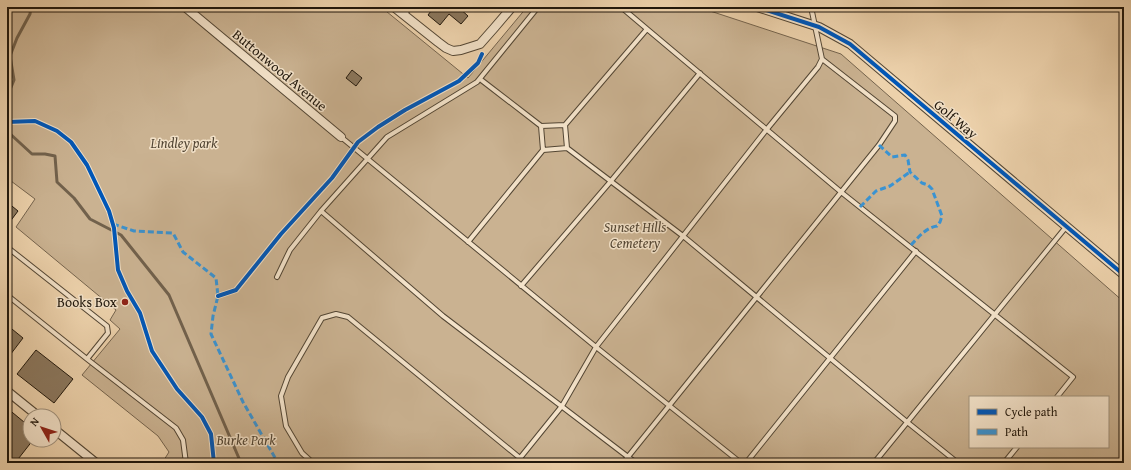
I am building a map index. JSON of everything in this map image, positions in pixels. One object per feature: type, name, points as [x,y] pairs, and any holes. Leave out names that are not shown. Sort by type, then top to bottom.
[{"type":"street","name":"Buttonwood Avenue","points":[[185,7],[341,137]]},
{"type":"street","points":[[394,7],[446,48],[453,51],[480,44],[512,7]]},
{"type":"street","name":"Golf Way","points":[[757,7],[815,26],[850,44],[1124,275]]},
{"type":"street","points":[[7,391],[28,408]]},
{"type":"street","points":[[62,435],[96,463]]},
{"type":"lane","points":[[404,15],[410,7]]},
{"type":"lane","points":[[277,277],[290,250],[321,212],[387,137],[477,82],[538,7]]},
{"type":"lane","points":[[621,7],[841,192],[1073,377],[1058,396]]},
{"type":"lane","points":[[516,463],[562,406],[596,347],[767,129],[818,67],[822,59],[811,7]]},
{"type":"lane","points":[[567,148],[565,125],[646,29]]},
{"type":"lane","points":[[623,463],[879,145],[895,121],[895,116],[822,59]]},
{"type":"lane","points":[[521,286],[611,181],[700,73]]},
{"type":"lane","points":[[480,79],[541,126],[565,125]]},
{"type":"lane","points":[[468,242],[543,150],[541,126]]},
{"type":"lane","points":[[341,137],[521,286],[741,463]]},
{"type":"lane","points":[[543,150],[567,148],[611,181],[683,236],[958,463]]},
{"type":"lane","points":[[321,212],[443,316],[636,463]]},
{"type":"lane","points":[[874,463],[1066,227]]},
{"type":"lane","points":[[7,248],[107,326],[108,333],[87,360]]},
{"type":"lane","points":[[746,463],[916,251]]},
{"type":"lane","points":[[7,295],[87,360],[176,428],[183,440],[186,463]]},
{"type":"lane","points":[[313,463],[302,453],[286,426],[281,396],[288,377],[322,318],[336,314],[348,318],[520,458]]},
{"type":"lane","points":[[1004,463],[1016,448]]},
{"type":"green space","name":"Sunset Hills Cemetery","points":[[7,7],[381,7],[468,78],[527,7],[698,7],[841,54],[1124,302],[1124,463],[162,463],[169,452],[158,436],[82,375],[120,329],[110,320],[116,310],[16,227],[35,199],[7,178]]},
{"type":"building","points":[[434,7],[458,7],[468,16],[461,24],[449,14],[440,25],[428,15]]},
{"type":"building","points":[[352,70],[362,78],[356,86],[346,78]]},
{"type":"building","points":[[7,202],[18,211],[9,223],[7,221]]},
{"type":"building","points":[[7,325],[23,338],[7,359]]},
{"type":"building","points":[[36,350],[73,379],[54,403],[17,374]]},
{"type":"building","points":[[7,408],[22,420],[22,448],[27,448],[15,463],[7,463]]},
{"type":"waterway","points":[[7,97],[14,80],[10,56],[17,38],[30,14],[31,7]]},
{"type":"waterway","points":[[7,131],[32,154],[55,156],[57,182],[74,198],[90,219],[121,235],[169,295],[241,463]]},
{"type":"marked path","points":[[879,145],[892,157],[905,155],[908,160],[910,172],[922,183],[928,185],[932,189],[942,216],[937,226],[925,231],[910,246]]},
{"type":"marked path","points":[[860,207],[876,191],[890,186],[910,172]]},
{"type":"marked path","points":[[113,224],[134,231],[173,233],[183,252],[216,278],[218,296],[213,316],[211,334],[243,402],[278,463]]},
{"type":"cycle path","points":[[757,7],[819,27],[850,44],[1124,275]]},
{"type":"cycle path","points":[[218,296],[236,290],[281,234],[332,178],[358,142],[405,110],[459,81],[478,63],[482,54]]},
{"type":"cycle path","points":[[7,122],[35,121],[57,131],[71,142],[87,165],[109,211],[114,228],[118,270],[127,291],[140,313],[152,351],[177,389],[202,417],[211,434],[214,463]]},
{"type":"place","name":"Books Box","points":[[125,302]]},
{"type":"park label","name":"Lindley park","points":[[184,143]]},
{"type":"park label","name":"Burke Park","points":[[246,440]]}]
